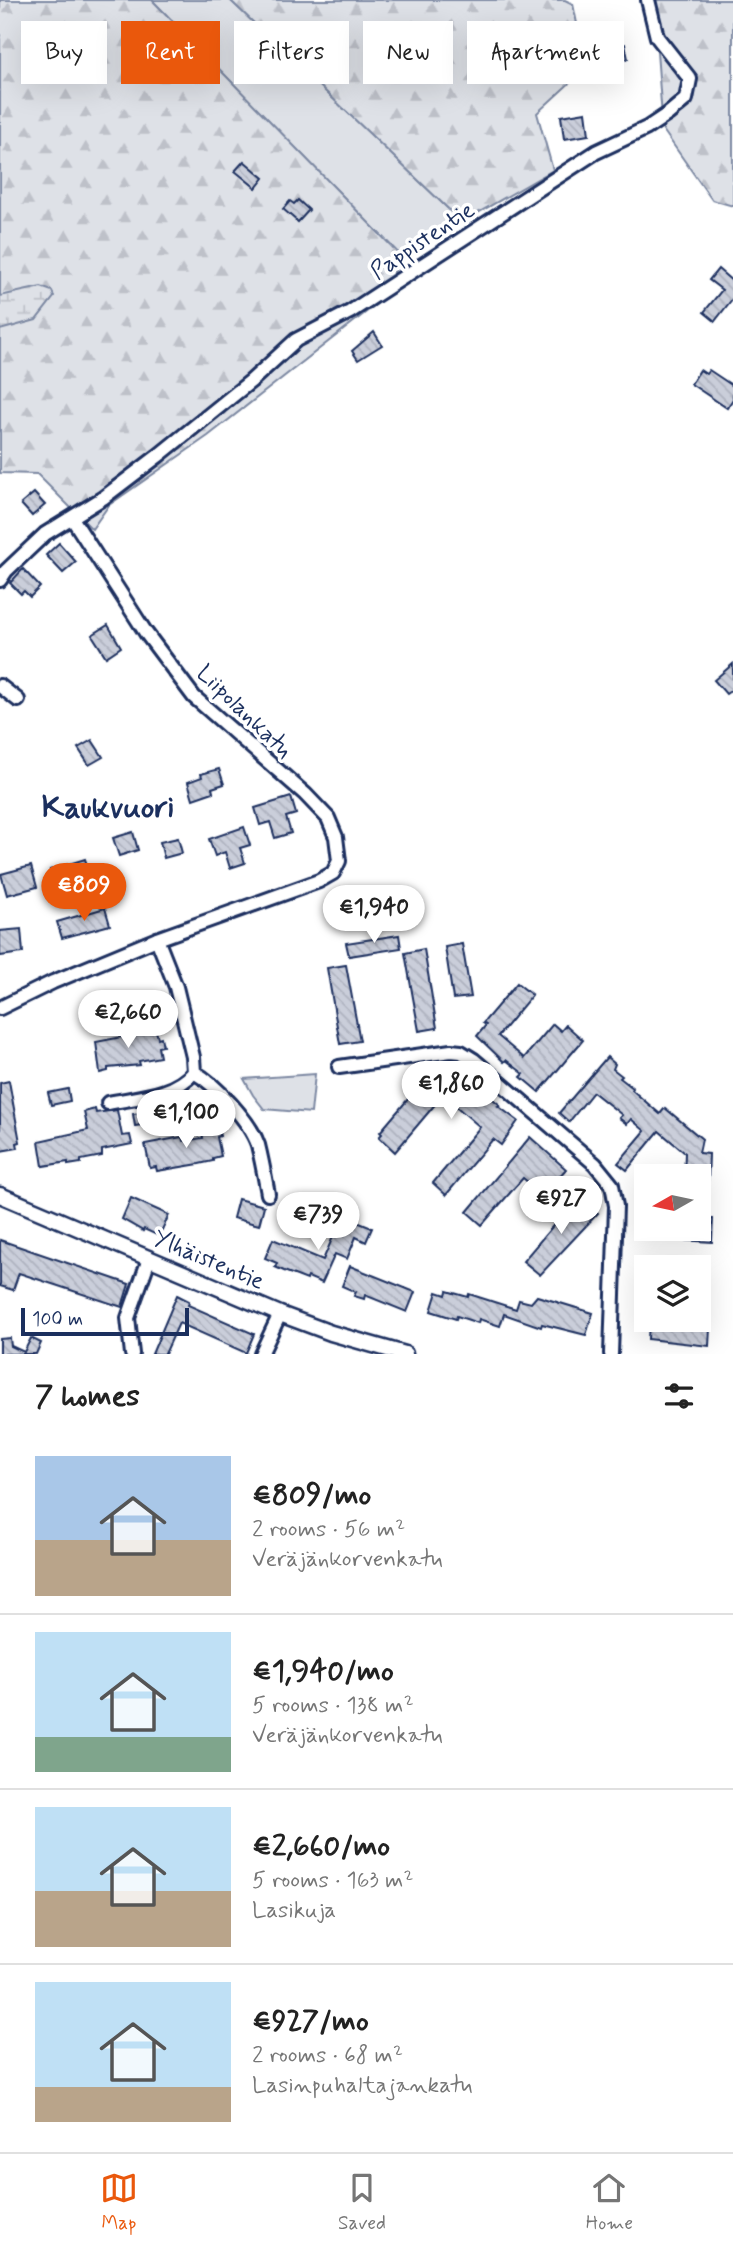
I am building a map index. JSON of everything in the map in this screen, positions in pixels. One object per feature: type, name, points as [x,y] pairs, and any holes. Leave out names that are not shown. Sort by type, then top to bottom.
[{"type":"street","name":"Pappistentie","points":[[0,580],[45,534],[103,498],[251,381],[296,340],[350,312],[585,159],[646,128],[686,99],[690,79],[657,37],[648,0]]},
{"type":"street","name":"Liipolankatu","points":[[72,518],[146,633],[194,697],[305,794],[328,818],[336,837],[339,860],[333,873],[319,881],[157,939]]},
{"type":"street","points":[[0,686],[19,700]]},
{"type":"street","points":[[0,1007],[157,939],[176,987],[193,1057],[194,1072],[183,1083],[170,1090],[108,1103]]},
{"type":"street","points":[[339,1067],[461,1052],[474,1060],[595,1164],[611,1185],[616,1206],[611,1354]]},
{"type":"street","points":[[194,1072],[205,1079],[248,1127],[257,1144],[268,1194]]},
{"type":"street","name":"Ylhäistentie","points":[[0,1195],[279,1314],[331,1333],[405,1354]]},
{"type":"street","points":[[132,1354],[128,1318],[149,1259]]},
{"type":"street","points":[[261,1354],[279,1314]]},
{"type":"green space","points":[[0,0],[152,0],[172,21],[121,21],[121,84],[220,84],[220,70],[402,257],[379,302],[208,436],[109,505],[92,529],[37,474],[0,473]]},
{"type":"green space","points":[[152,0],[230,0],[252,21],[234,21],[234,84],[318,84],[462,222],[402,257],[220,70],[220,21],[172,21]]},
{"type":"green space","points":[[230,0],[565,0],[573,4],[576,21],[467,21],[467,84],[569,84],[537,113],[553,170],[462,222],[318,84],[349,84],[349,21],[252,21]]},
{"type":"green space","points":[[653,0],[733,0],[733,206],[712,200],[663,130]]},
{"type":"green space","points":[[41,287],[52,291],[54,297],[36,320],[0,330],[0,296]]},
{"type":"green space","points":[[315,1074],[311,1113],[264,1109],[244,1079]]},
{"type":"building","points":[[624,44],[625,44],[628,59],[624,60]]},
{"type":"building","points":[[586,112],[589,135],[564,139],[561,116]]},
{"type":"building","points":[[244,161],[264,178],[256,188],[235,171]]},
{"type":"building","points":[[298,200],[309,210],[298,222],[283,209],[290,201],[294,204]]},
{"type":"building","points":[[718,269],[733,282],[733,298],[715,321],[704,312],[722,290],[709,280]]},
{"type":"building","points":[[374,332],[382,345],[358,360],[352,351]]},
{"type":"building","points":[[700,370],[706,374],[709,370],[733,386],[733,399],[727,408],[691,384]]},
{"type":"building","points":[[34,493],[45,505],[32,516],[21,504]]},
{"type":"building","points":[[59,543],[76,562],[63,573],[46,555]]},
{"type":"building","points":[[23,569],[40,587],[30,597],[24,591],[21,594],[10,583]]},
{"type":"building","points":[[108,625],[121,647],[106,657],[92,635]]},
{"type":"building","points":[[733,664],[733,689],[726,694],[714,680]]},
{"type":"building","points":[[92,740],[103,757],[89,765],[78,748]]},
{"type":"building","points":[[219,769],[224,784],[212,788],[213,792],[193,799],[188,782],[202,777],[201,774]]},
{"type":"building","points":[[291,797],[296,814],[286,817],[291,833],[275,838],[270,822],[260,825],[255,808]]},
{"type":"building","points":[[244,827],[250,845],[240,848],[245,863],[230,868],[225,852],[215,856],[209,839]]},
{"type":"building","points":[[133,832],[138,850],[119,856],[113,838]]},
{"type":"building","points":[[178,838],[182,853],[164,858],[160,842]]},
{"type":"building","points":[[85,859],[91,876],[56,887],[50,870]]},
{"type":"building","points":[[31,866],[37,887],[7,895],[1,874]]},
{"type":"building","points":[[105,908],[110,925],[62,938],[57,922]]},
{"type":"building","points":[[21,929],[23,953],[0,956],[0,931]]},
{"type":"building","points":[[399,935],[401,948],[349,956],[346,943]]},
{"type":"building","points":[[462,944],[471,997],[453,999],[445,947]]},
{"type":"building","points":[[424,949],[437,1028],[419,1031],[405,953]]},
{"type":"building","points":[[346,965],[360,1041],[340,1044],[327,968]]},
{"type":"building","points":[[517,983],[532,995],[498,1036],[524,1058],[553,1024],[561,1031],[566,1025],[583,1040],[539,1092],[521,1077],[524,1074],[506,1060],[504,1062],[477,1036],[486,1025],[483,1023]]},
{"type":"building","points":[[156,1031],[163,1046],[158,1047],[160,1057],[139,1061],[140,1065],[108,1068],[108,1071],[100,1073],[96,1042],[122,1035],[133,1033],[133,1036]]},
{"type":"building","points":[[607,1057],[615,1064],[613,1069],[632,1090],[660,1114],[665,1108],[702,1139],[699,1153],[709,1154],[709,1164],[685,1164],[685,1153],[659,1131],[627,1170],[618,1163],[645,1131],[631,1119],[627,1124],[619,1118],[622,1115],[593,1092],[569,1122],[559,1113]]},
{"type":"building","points":[[440,1066],[468,1091],[475,1084],[518,1121],[501,1145],[493,1139],[446,1195],[433,1183],[480,1127],[443,1095],[395,1152],[379,1137],[382,1134],[380,1132],[434,1068],[437,1070]]},
{"type":"building","points":[[9,1081],[20,1142],[17,1143],[18,1148],[0,1151],[0,1083]]},
{"type":"building","points":[[68,1089],[70,1101],[51,1105],[48,1093]]},
{"type":"building","points":[[198,1104],[200,1116],[135,1126],[133,1114]]},
{"type":"building","points":[[95,1109],[96,1113],[117,1110],[122,1136],[130,1135],[132,1144],[102,1150],[102,1156],[81,1160],[81,1163],[43,1166],[39,1141],[88,1130],[84,1112]]},
{"type":"building","points":[[213,1119],[214,1123],[217,1123],[220,1136],[217,1137],[221,1156],[199,1164],[157,1171],[156,1167],[150,1168],[145,1144],[182,1137],[183,1141],[203,1138],[200,1121]]},
{"type":"building","points":[[530,1137],[566,1169],[543,1195],[523,1178],[482,1225],[467,1212]]},
{"type":"building","points":[[580,1197],[598,1213],[540,1275],[523,1261]]},
{"type":"building","points":[[131,1198],[169,1215],[159,1236],[144,1229],[143,1231],[122,1219]]},
{"type":"building","points":[[238,1199],[264,1206],[259,1225],[233,1218]]},
{"type":"building","points":[[342,1216],[372,1228],[366,1242],[356,1237],[347,1259],[335,1254],[322,1283],[284,1271],[275,1267],[277,1263],[265,1258],[273,1239],[323,1260]]},
{"type":"building","points":[[713,1219],[712,1242],[696,1241],[711,1241]]},
{"type":"building","points":[[0,1240],[129,1284],[122,1307],[19,1273],[13,1290],[0,1286]]},
{"type":"building","points":[[350,1266],[415,1292],[407,1312],[365,1295],[364,1299],[354,1296],[356,1292],[342,1286]]},
{"type":"building","points":[[447,1291],[468,1297],[469,1294],[516,1309],[519,1300],[531,1303],[537,1296],[593,1313],[586,1335],[542,1324],[541,1327],[504,1314],[500,1326],[479,1319],[478,1323],[431,1311],[437,1292],[446,1295]]},
{"type":"building","points":[[177,1295],[189,1301],[188,1305],[254,1334],[246,1353],[179,1323],[165,1354],[152,1354]]},
{"type":"building","points":[[648,1332],[710,1332],[709,1346],[648,1339]]},
{"type":"building","points":[[10,1338],[11,1346],[24,1352],[31,1338],[41,1343],[36,1354],[0,1354],[0,1339]]},
{"type":"district","name":"Kaukvuori","points":[[108,806]]}]
